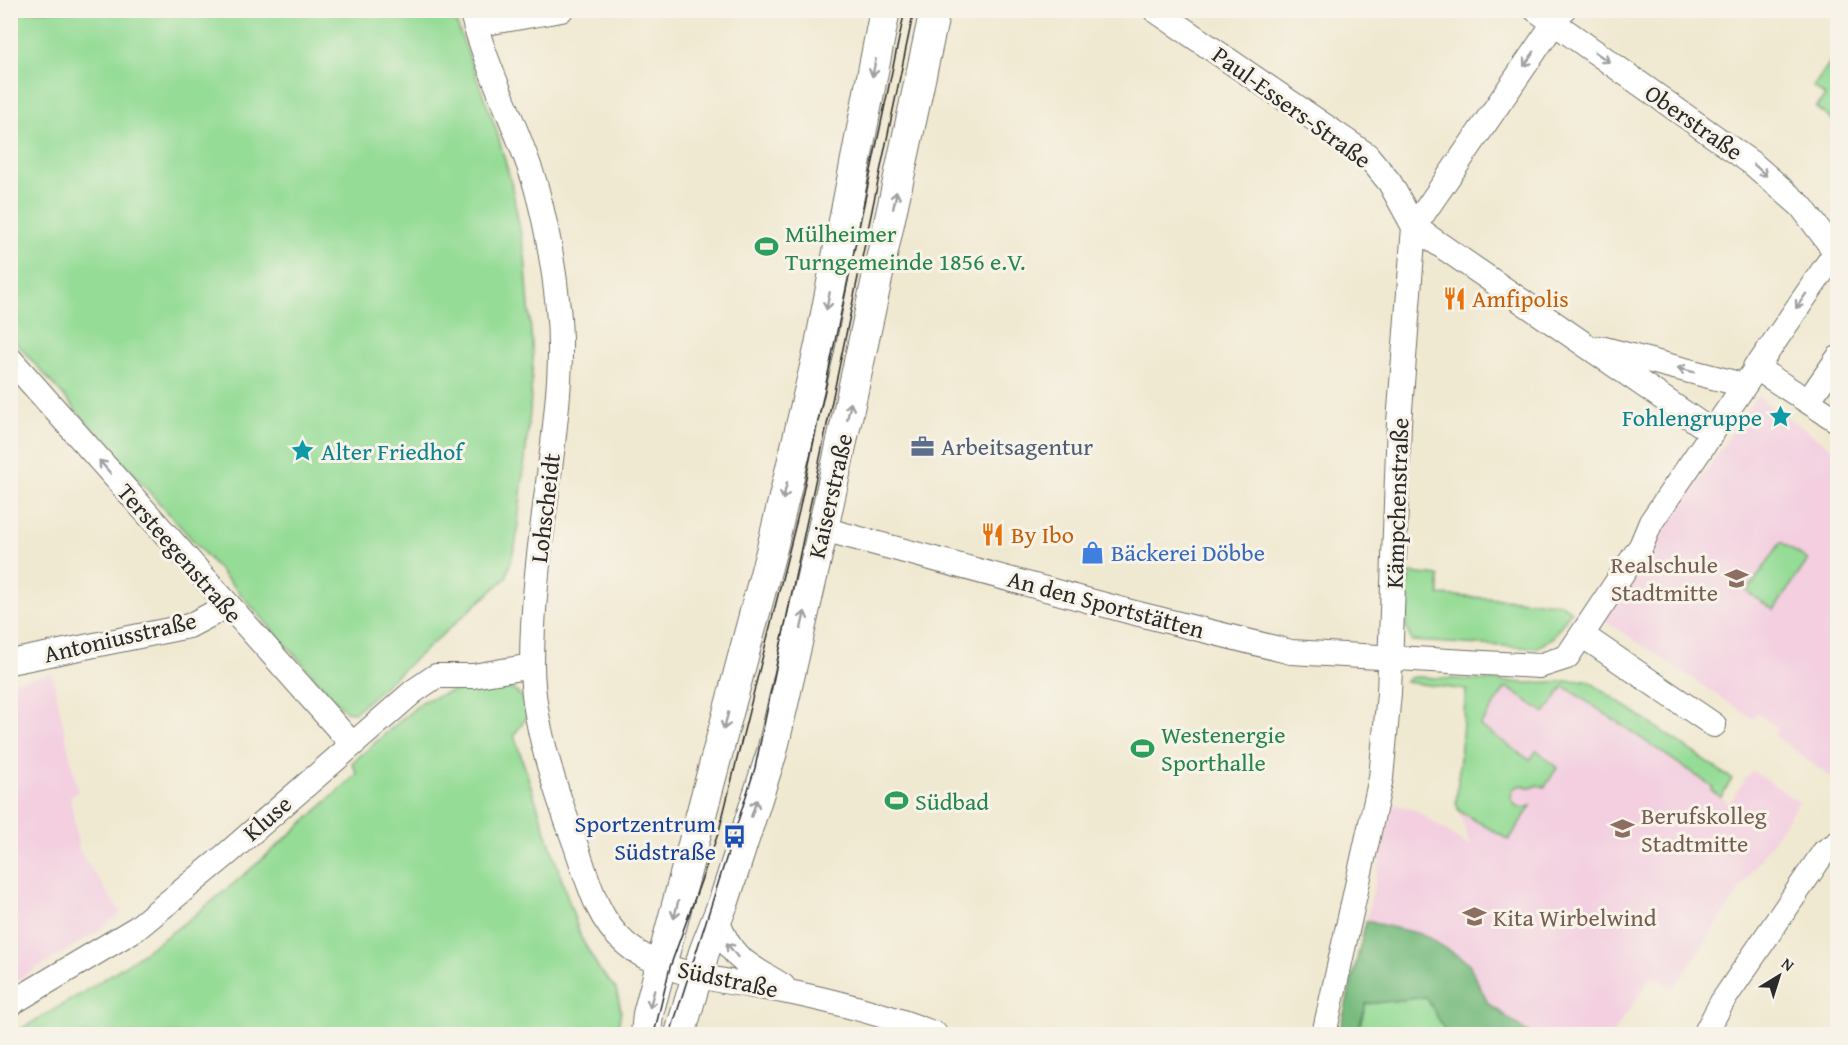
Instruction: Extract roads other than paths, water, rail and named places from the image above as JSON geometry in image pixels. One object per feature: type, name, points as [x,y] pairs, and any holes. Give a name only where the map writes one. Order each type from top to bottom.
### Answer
[{"type":"main road","name":"Kaiserstraße","points":[[646,1035],[648,1014],[772,548],[819,350],[885,10]]},
{"type":"main road","name":"Kaiserstraße","points":[[680,1035],[697,974],[772,752],[823,529],[935,10]]},
{"type":"street","points":[[473,18],[561,10]]},
{"type":"street","name":"Paul-Essers-Straße","points":[[1155,10],[1367,155],[1390,183],[1414,227],[1712,432]]},
{"type":"street","points":[[1414,227],[1551,15]]},
{"type":"street","name":"Oberstraße","points":[[1551,15],[1752,164],[1801,206],[1836,254],[1749,376],[1651,522],[1641,546],[1582,636]]},
{"type":"street","name":"Lohscheidt","points":[[473,18],[535,185],[550,247],[559,313],[560,383],[537,583],[532,666],[538,718],[572,837],[603,918],[624,942],[662,964]]},
{"type":"street","name":"Kämpchenstraße","points":[[1324,1035],[1379,796],[1392,656],[1399,423],[1414,227]]},
{"type":"street","name":"Paul-Essers-Straße","points":[[1587,344],[1749,376]]},
{"type":"street","points":[[1808,400],[1838,358]]},
{"type":"street","name":"Tersteegenstraße","points":[[10,359],[227,606],[352,744]]},
{"type":"street","points":[[1749,376],[1808,400],[1838,421]]},
{"type":"street","name":"An den Sportstätten","points":[[823,529],[1131,612],[1291,651],[1539,666],[1567,657],[1582,636]]},
{"type":"street","name":"Antoniusstraße","points":[[10,662],[189,626],[227,606]]},
{"type":"street","points":[[1582,636],[1714,726]]},
{"type":"street","name":"Kluse","points":[[10,1004],[137,928],[227,854],[414,691],[436,676],[472,676],[532,666]]},
{"type":"street","points":[[1705,1035],[1722,1002],[1824,852],[1838,843]]},
{"type":"street","name":"Südstraße","points":[[717,920],[728,948],[740,959],[795,993]]},
{"type":"street","name":"Südstraße","points":[[662,964],[697,974],[795,993],[883,1014],[935,1035]]},
{"type":"tram line","points":[[654,1034],[670,967],[719,831],[799,511],[905,10]]},
{"type":"tram line","points":[[670,1034],[755,768],[914,10]]},
{"type":"place","name":"Mülheimer Turngemeinde 1856 e.V.","points":[[767,247]]},
{"type":"place","name":"Amfipolis","points":[[1454,298]]},
{"type":"place","name":"Fohlengruppe","points":[[1780,417]]},
{"type":"place","name":"Arbeitsagentur","points":[[923,446]]},
{"type":"place","name":"Alter Friedhof","points":[[303,451]]},
{"type":"place","name":"By Ibo","points":[[993,534]]},
{"type":"place","name":"Bäckerei Döbbe","points":[[1093,552]]},
{"type":"place","name":"Realschule Stadtmitte","points":[[1736,578]]},
{"type":"place","name":"Westenergie Sporthalle","points":[[1143,748]]},
{"type":"place","name":"Südbad","points":[[897,801]]},
{"type":"place","name":"Berufskolleg Stadtmitte","points":[[1623,829]]},
{"type":"place","name":"Sportzentrum Südstraße","points":[[734,837]]},
{"type":"place","name":"Kita Wirbelwind","points":[[1475,917]]}]
